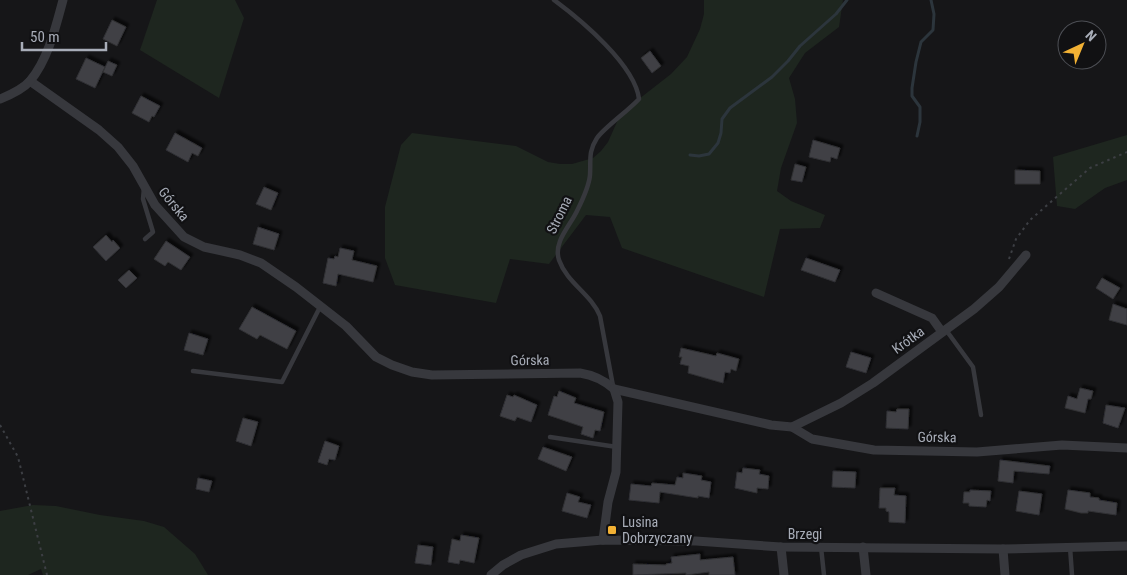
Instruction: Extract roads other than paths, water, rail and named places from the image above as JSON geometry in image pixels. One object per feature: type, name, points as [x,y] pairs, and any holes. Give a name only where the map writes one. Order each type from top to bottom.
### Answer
[{"type":"street","points":[[0,99],[10,96],[30,81],[44,58],[56,29],[63,0]]},
{"type":"street","name":"Górska","points":[[30,81],[92,125],[118,147],[133,166],[155,205],[184,237],[204,247],[240,255],[278,274],[346,326],[376,357],[412,372],[432,374],[580,373],[591,375],[614,389],[771,425],[792,427],[812,439],[874,450],[977,452],[1062,445],[1127,448]]},
{"type":"street","name":"Krótka","points":[[792,427],[823,412],[873,383],[974,309],[999,287],[1026,255]]},
{"type":"street","points":[[876,294],[932,318],[944,331]]},
{"type":"street","name":"Stroma","points":[[603,540],[607,509],[616,472],[618,402],[614,389]]},
{"type":"street","name":"Brzegi","points":[[491,575],[521,555],[556,544],[603,540],[696,540],[781,547],[1002,549],[1127,546]]},
{"type":"street","points":[[781,547],[784,575]]},
{"type":"street","points":[[863,547],[866,575]]},
{"type":"street","points":[[1002,549],[1005,575]]},
{"type":"lane","name":"Stroma","points":[[554,0],[569,11],[604,44],[618,59],[638,89],[639,99],[599,136],[592,147],[589,159],[590,176],[577,212],[560,241],[558,259],[564,269],[590,298],[600,316],[614,389]]},
{"type":"lane","points":[[144,187],[143,199],[153,232],[145,239]]},
{"type":"lane","points":[[193,371],[282,382],[320,307]]},
{"type":"lane","points":[[944,331],[973,367],[981,415]]},
{"type":"lane","points":[[550,438],[617,447]]},
{"type":"lane","points":[[821,547],[824,575]]},
{"type":"lane","points":[[1070,547],[1072,575]]},
{"type":"waterway","points":[[690,155],[709,154],[718,143],[722,119],[730,108],[772,77],[800,46],[836,14],[847,0]]},
{"type":"waterway","points":[[917,136],[920,122],[920,107],[912,96],[912,88],[921,42],[933,30],[934,14],[931,0]]},
{"type":"place","name":"Lusina Dobrzyczany","points":[[612,530]]}]
